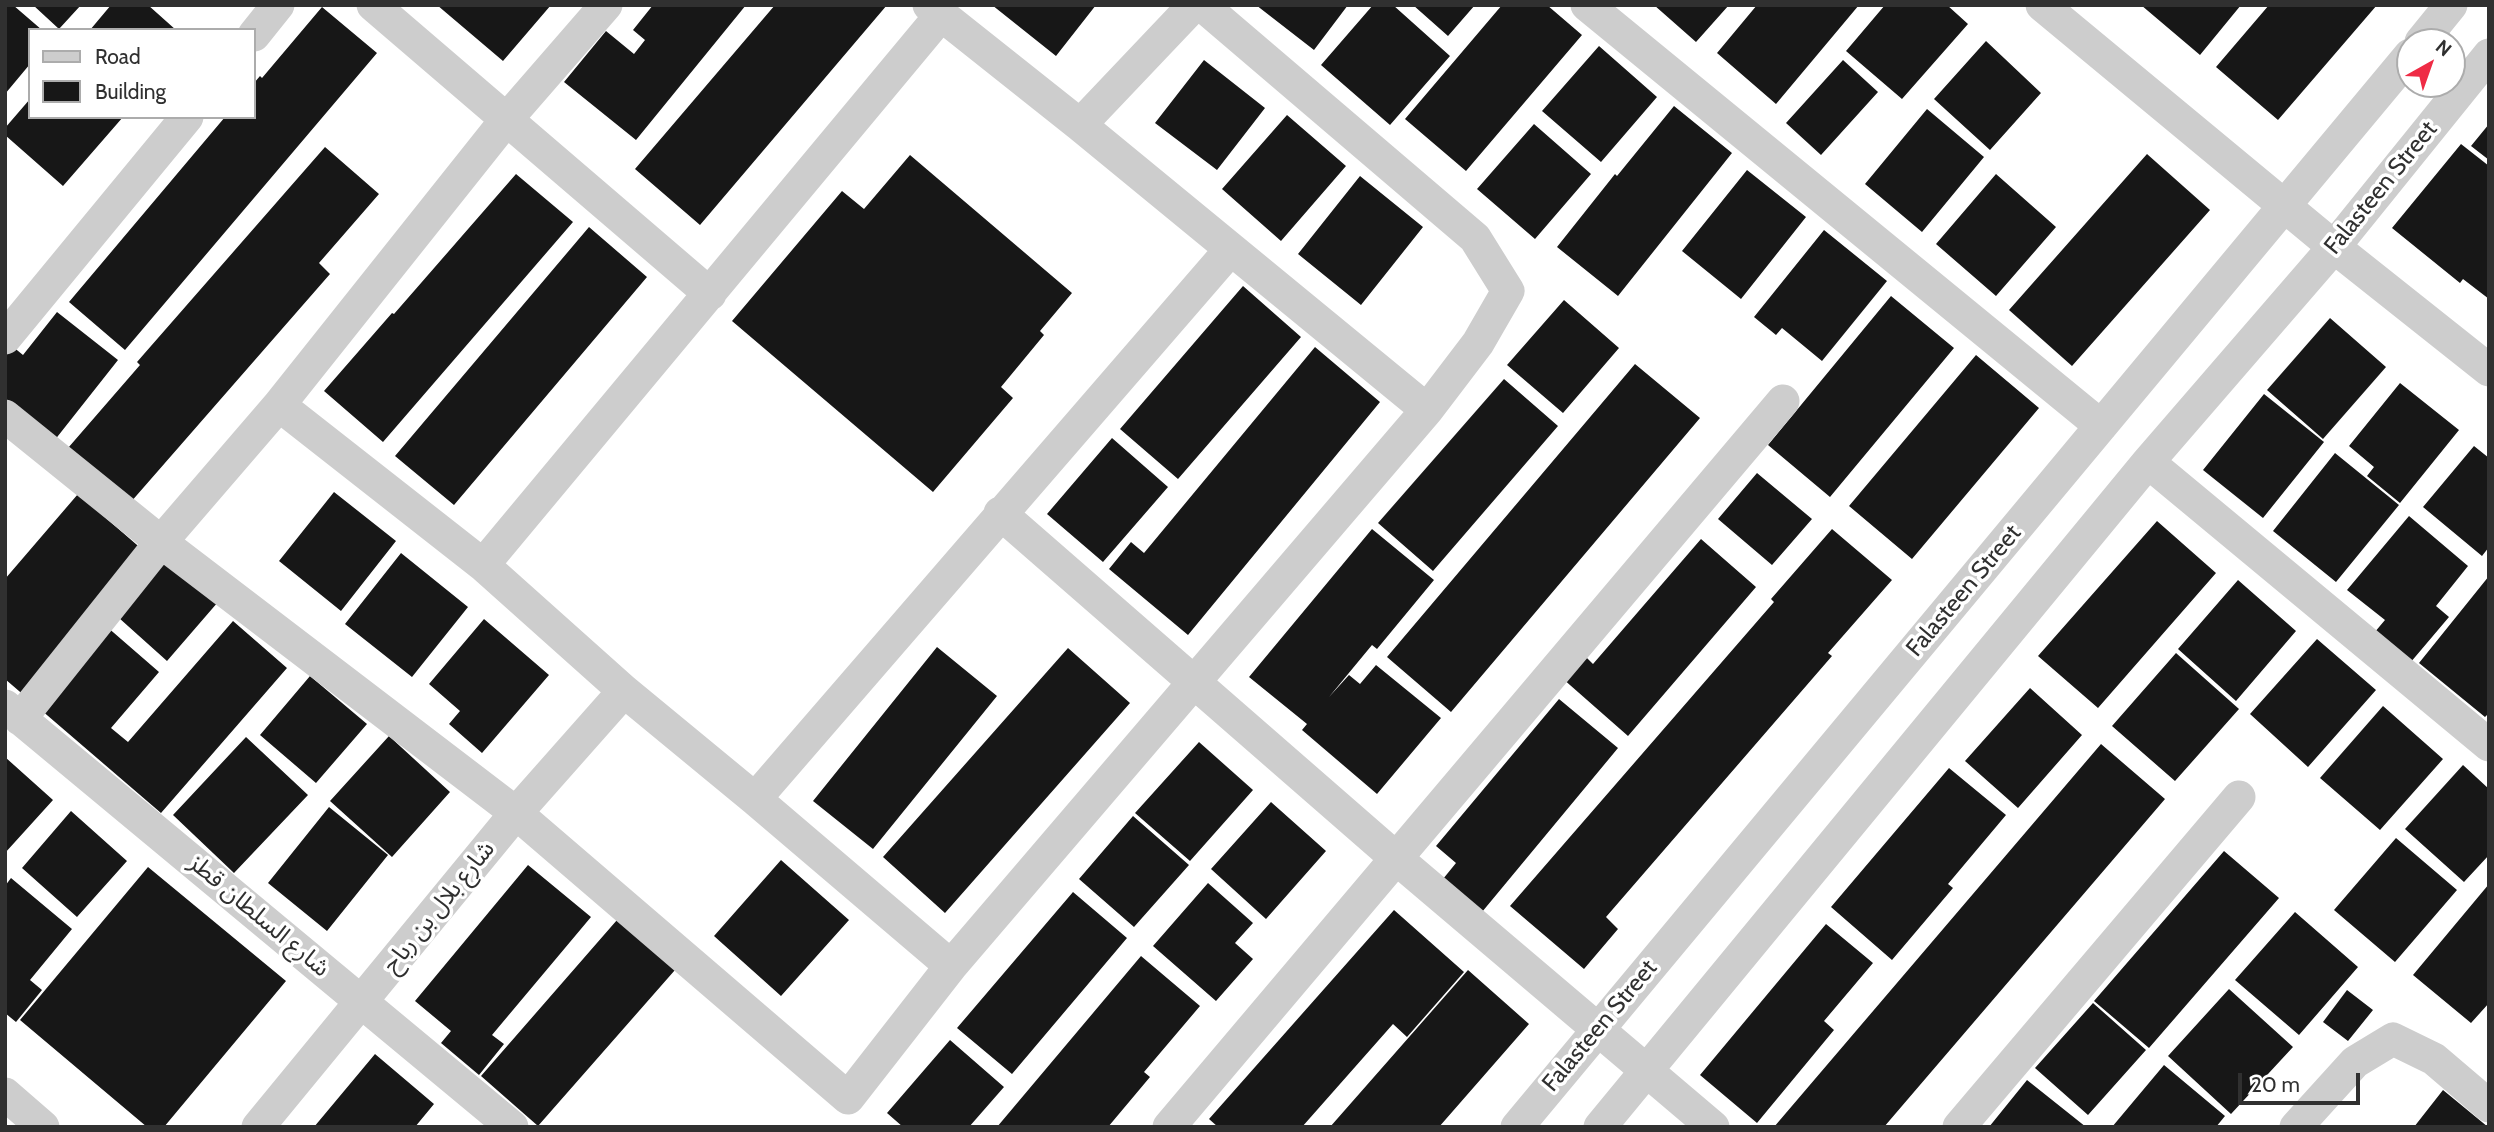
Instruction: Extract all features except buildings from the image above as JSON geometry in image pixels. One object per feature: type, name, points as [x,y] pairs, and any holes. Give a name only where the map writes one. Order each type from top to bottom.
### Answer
[{"type":"street","points":[[256,32],[278,5]]},
{"type":"street","points":[[373,5],[710,294]]},
{"type":"street","points":[[13,712],[279,405],[506,120],[606,5]]},
{"type":"street","points":[[1080,125],[1194,5]]},
{"type":"street","points":[[5,416],[161,542],[516,813],[848,1098],[951,966],[1427,410],[1478,343],[1508,291],[1475,238],[1202,5]]},
{"type":"street","points":[[1587,5],[2101,426]]},
{"type":"street","points":[[2042,5],[2334,247],[2489,370]]},
{"type":"street","points":[[2432,28],[2451,5]]},
{"type":"street","points":[[483,565],[710,294],[935,10],[1080,125],[1427,410]]},
{"type":"street","name":"Falasteen Street","points":[[1600,1127],[2148,462],[2334,247],[2489,55]]},
{"type":"street","name":"Falasteen Street","points":[[1517,1127],[2396,72]]},
{"type":"street","points":[[5,338],[185,119]]},
{"type":"street","points":[[755,799],[1231,249]]},
{"type":"street","points":[[1169,1127],[1783,401]]},
{"type":"street","points":[[279,405],[483,565],[624,691],[951,966]]},
{"type":"street","points":[[2148,462],[2489,745]]},
{"type":"street","points":[[1000,513],[1397,859],[1713,1127]]},
{"type":"street","name":"شارع بلال بن رباح","points":[[258,1127],[516,813],[624,691]]},
{"type":"street","name":"شارع السلطان قطز","points":[[13,712],[512,1127]]},
{"type":"street","points":[[1959,1127],[2239,797]]},
{"type":"street","points":[[2301,1125],[2355,1062],[2393,1039],[2434,1059],[2489,1106]]},
{"type":"street","points":[[5,1094],[43,1127]]}]
